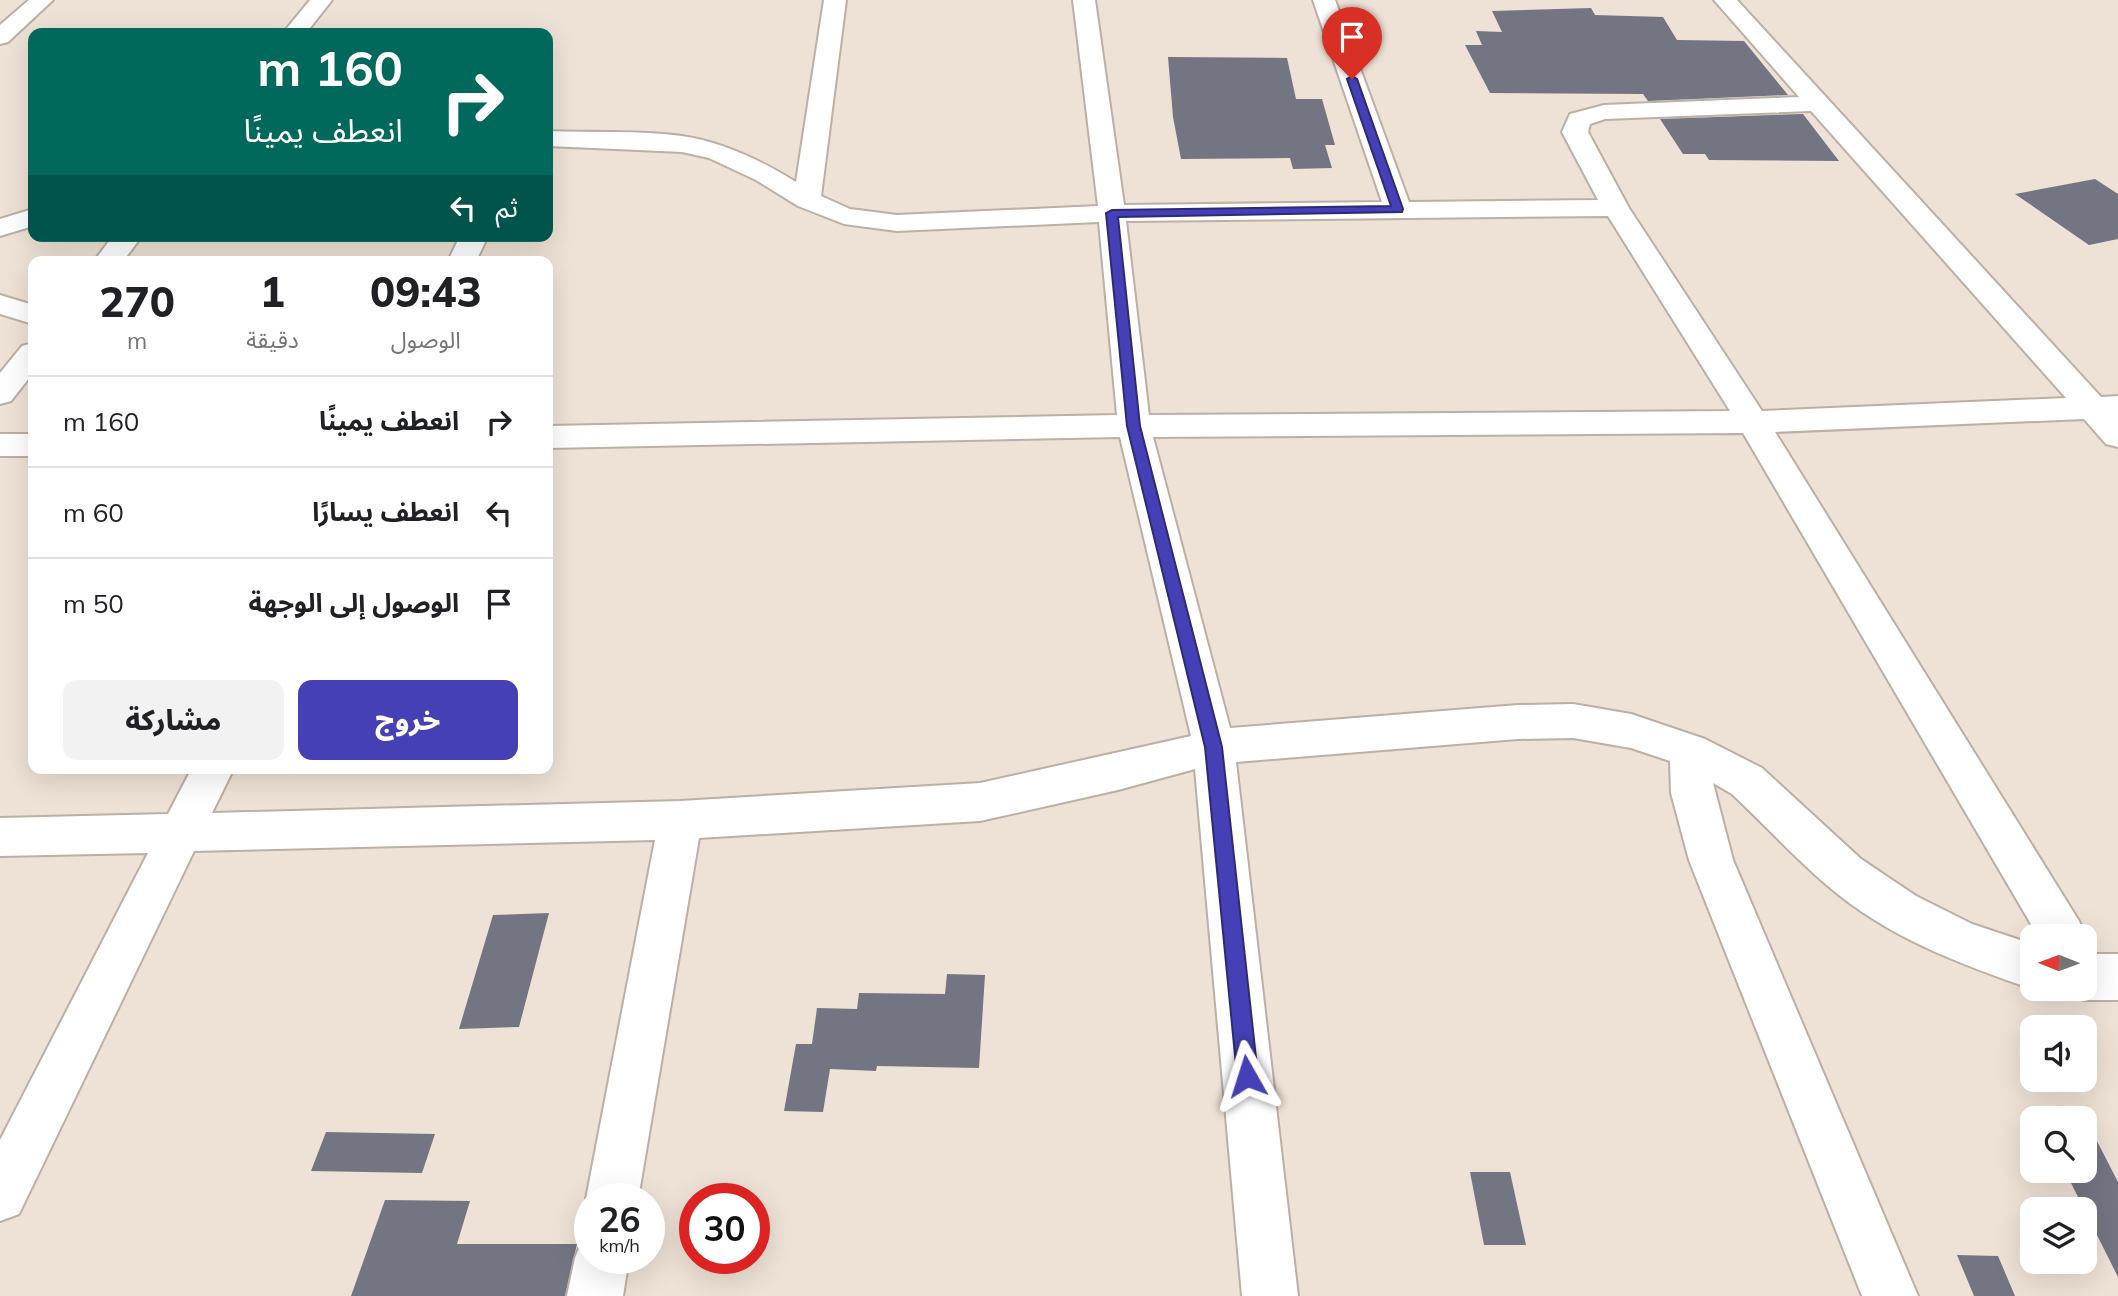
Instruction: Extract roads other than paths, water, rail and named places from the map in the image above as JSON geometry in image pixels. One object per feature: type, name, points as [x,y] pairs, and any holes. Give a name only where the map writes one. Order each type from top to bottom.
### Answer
[{"type":"street","points":[[0,37],[42,0]]},
{"type":"street","points":[[297,28],[321,0],[333,0]]},
{"type":"street","points":[[807,200],[835,0]]},
{"type":"street","points":[[1084,0],[1112,213],[1134,426],[1214,747],[1270,1296]]},
{"type":"street","points":[[1324,0],[1398,209]]},
{"type":"street","points":[[1725,0],[1818,103],[2106,408],[2118,436]]},
{"type":"street","points":[[1818,103],[1604,112],[1579,118],[1575,132],[1616,208],[1753,422],[2056,924]]},
{"type":"street","points":[[553,139],[682,144],[706,150],[765,174],[807,200],[844,216],[897,223],[1112,213],[1616,208]]},
{"type":"street","points":[[0,228],[28,219]]},
{"type":"street","points":[[112,256],[123,242]]},
{"type":"street","points":[[0,304],[28,313]]},
{"type":"street","points":[[0,394],[28,359]]},
{"type":"street","points":[[553,437],[1134,426],[1753,422],[2106,408]]},
{"type":"street","points":[[0,445],[28,445]]},
{"type":"street","points":[[0,837],[680,820],[980,802],[1118,772],[1214,747],[1518,722],[1573,721],[1631,731],[1690,751],[1747,781],[1845,873],[1900,911],[1961,942],[2020,963]]},
{"type":"street","points":[[1690,751],[1692,793],[1711,860],[1890,1296]]},
{"type":"street","points":[[0,1195],[210,774]]},
{"type":"street","points":[[615,1183],[680,820]]},
{"type":"street","points":[[595,1296],[599,1274]]}]
